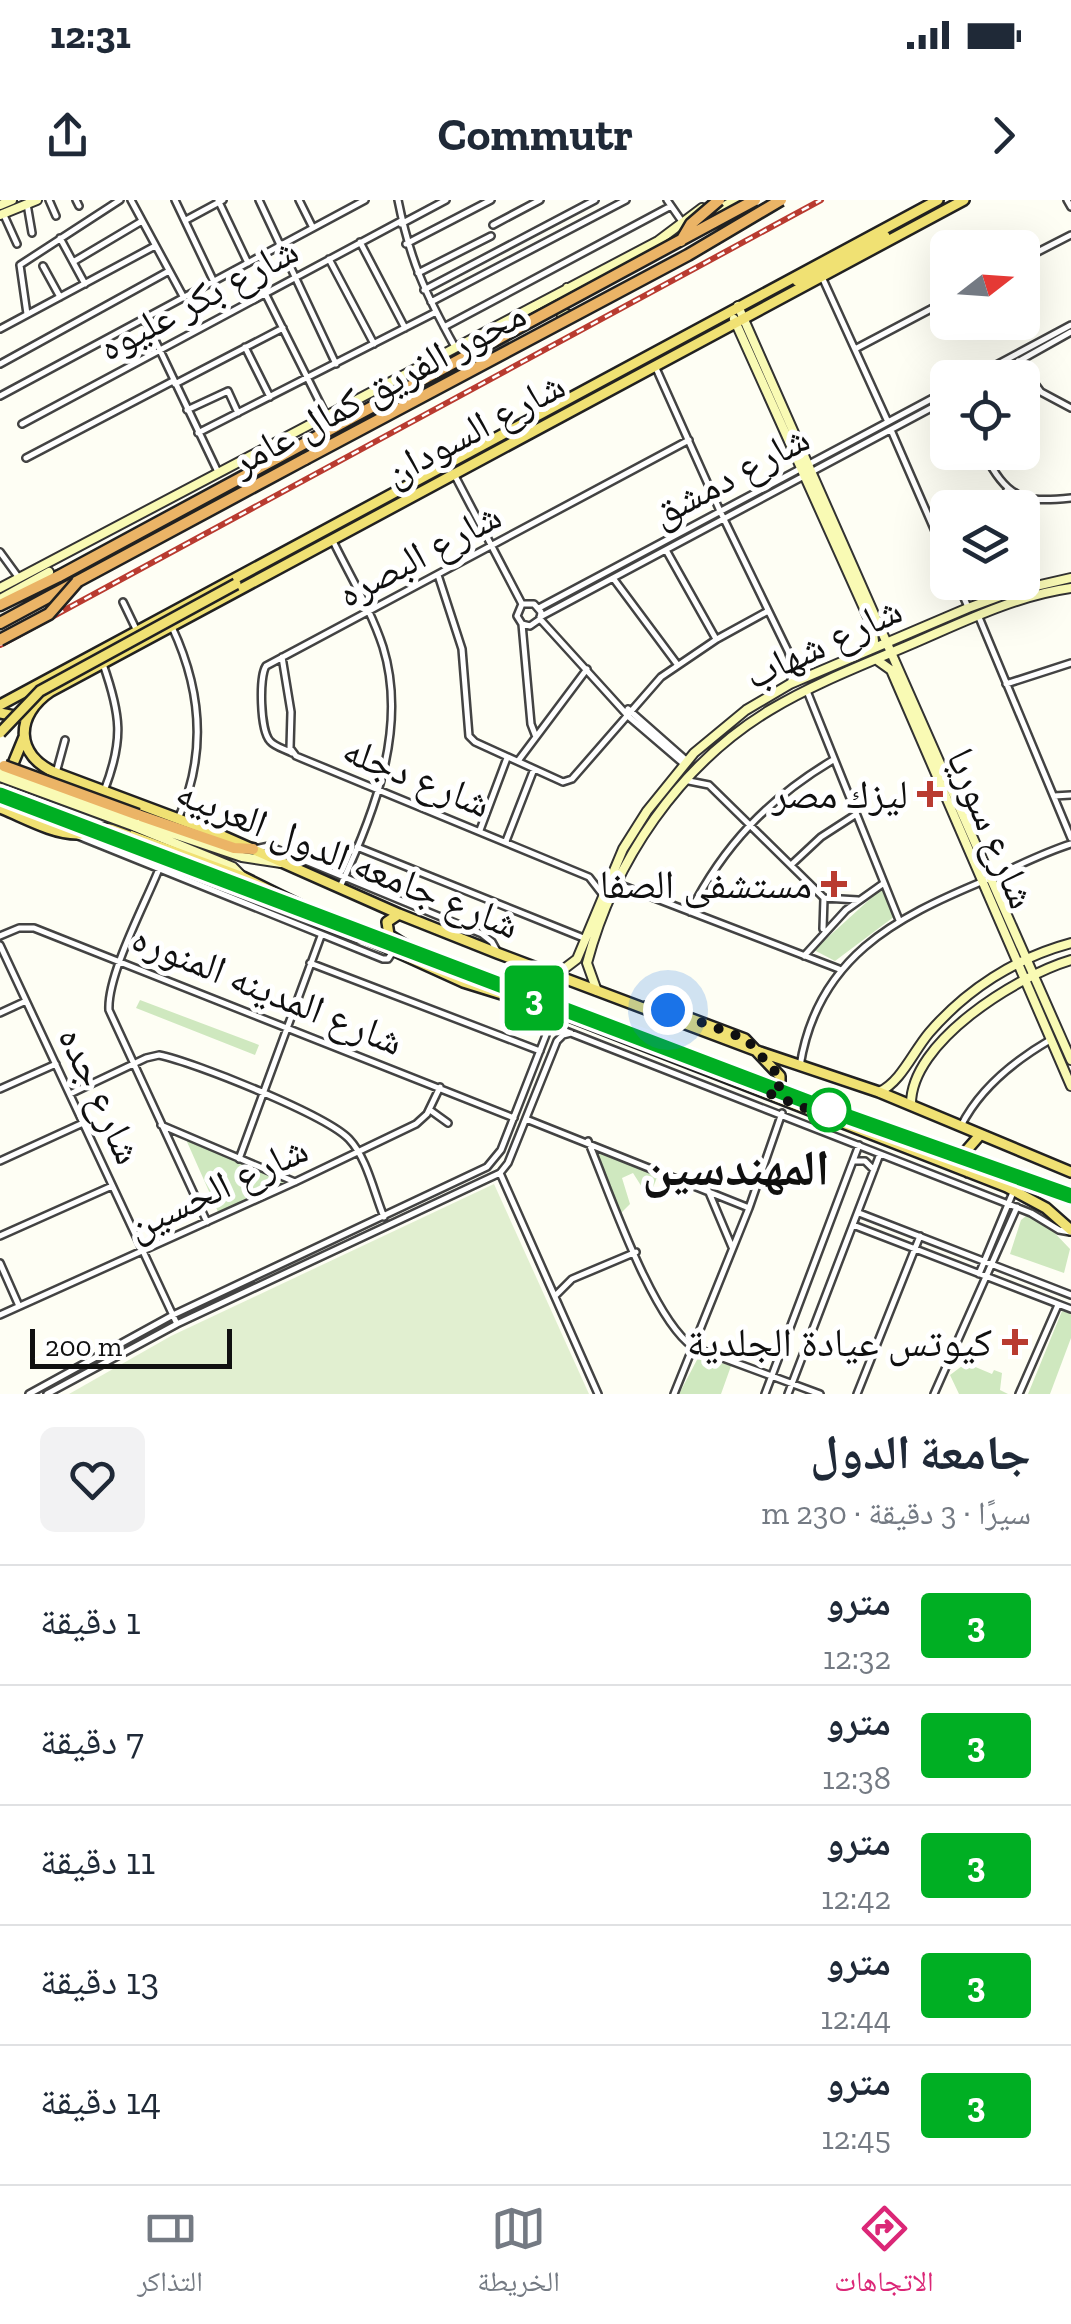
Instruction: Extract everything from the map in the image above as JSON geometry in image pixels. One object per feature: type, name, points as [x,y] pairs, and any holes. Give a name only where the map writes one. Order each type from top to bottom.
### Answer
[{"type":"highway","points":[[681,242],[697,217],[716,200]]},
{"type":"highway","name":"محور الفريق كمال عامر","points":[[0,602],[755,200]]},
{"type":"highway","name":"محور الفريق كمال عامر","points":[[0,623],[688,255],[782,200]]},
{"type":"highway","points":[[0,640],[49,614],[78,582]]},
{"type":"highway","points":[[0,774],[136,820],[234,848],[253,849]]},
{"type":"highway","points":[[0,797],[243,886],[359,936]]},
{"type":"main road","name":"شارع السودان","points":[[27,718],[52,691],[172,628],[734,308],[938,200]]},
{"type":"main road","points":[[769,289],[796,282],[954,200]]},
{"type":"main road","name":"شارع السودان","points":[[0,705],[258,564],[655,366],[964,200]]},
{"type":"main road","points":[[0,734],[40,691],[236,584],[258,564]]},
{"type":"main road","points":[[13,698],[17,709],[27,718]]},
{"type":"main road","points":[[0,713],[27,718]]},
{"type":"main road","points":[[0,774],[10,772],[27,718]]},
{"type":"main road","name":"شارع جامعه الدول العربيه","points":[[24,735],[33,759],[56,773],[281,863],[342,883],[399,914],[497,954],[879,1092],[1071,1172]]},
{"type":"main road","name":"شارع جامعه الدول العربيه","points":[[0,808],[75,834],[107,827],[243,877],[392,952],[463,982],[534,1004],[1014,1190],[1046,1208],[1071,1231]]},
{"type":"main road","points":[[399,914],[387,922],[388,935],[463,982]]},
{"type":"main road","points":[[760,1052],[781,1078],[778,1090],[768,1093]]},
{"type":"main road","points":[[825,1132],[829,1118]]},
{"type":"main road","points":[[968,1172],[966,1151],[980,1135]]},
{"type":"street","points":[[17,244],[3,206],[37,200]]},
{"type":"street","points":[[49,200],[56,216]]},
{"type":"street","points":[[27,314],[20,265],[120,200]]},
{"type":"street","points":[[131,200],[184,298]]},
{"type":"street","points":[[175,200],[214,282]]},
{"type":"street","points":[[260,200],[336,364]]},
{"type":"street","points":[[298,200],[313,228]]},
{"type":"street","points":[[338,200],[344,211]]},
{"type":"street","points":[[0,396],[365,200]]},
{"type":"street","points":[[398,200],[406,244],[424,290],[455,347]]},
{"type":"street","name":"شارع بكر عليوه","points":[[22,424],[360,242],[446,200]]},
{"type":"street","points":[[406,244],[491,200]]},
{"type":"street","points":[[494,225],[540,200]]},
{"type":"street","points":[[424,290],[594,200]]},
{"type":"street","points":[[431,302],[626,200]]},
{"type":"street","points":[[0,602],[24,581],[218,472],[658,241],[716,200]]},
{"type":"street","points":[[658,241],[674,236],[734,200]]},
{"type":"street","points":[[1067,200],[1071,207]]},
{"type":"street","points":[[185,220],[220,201],[248,263]]},
{"type":"street","points":[[444,327],[669,203],[682,223]]},
{"type":"street","points":[[27,204],[32,233]]},
{"type":"street","points":[[73,262],[142,221]]},
{"type":"street","points":[[1040,250],[1071,234]]},
{"type":"street","points":[[418,274],[491,236]]},
{"type":"street","points":[[60,238],[84,284]]},
{"type":"street","points":[[360,242],[405,328]]},
{"type":"street","points":[[0,329],[156,246]]},
{"type":"street","points":[[329,259],[374,344]]},
{"type":"street","points":[[43,266],[60,297]]},
{"type":"street","points":[[0,364],[169,271]]},
{"type":"street","points":[[822,276],[930,518]]},
{"type":"street","points":[[567,288],[562,312],[581,316]]},
{"type":"street","points":[[266,293],[308,378],[322,417],[318,437],[333,447]]},
{"type":"street","name":"شارع سوريا","points":[[734,308],[889,648],[1028,977],[1071,1060]]},
{"type":"street","points":[[855,349],[930,309]]},
{"type":"street","points":[[198,433],[436,312]]},
{"type":"street","points":[[9,313],[11,323]]},
{"type":"street","points":[[512,317],[528,318],[538,324],[540,332],[530,344]]},
{"type":"street","points":[[145,320],[218,472]]},
{"type":"street","points":[[26,458],[283,328]]},
{"type":"street","points":[[1012,360],[1071,328]]},
{"type":"street","points":[[245,348],[270,397]]},
{"type":"street","points":[[1016,358],[1042,392],[1071,408]]},
{"type":"street","points":[[655,366],[792,662],[790,684]]},
{"type":"street","points":[[187,410],[228,392],[238,413]]},
{"type":"street","name":"شارع دمشق","points":[[890,426],[930,401]]},
{"type":"street","name":"شارع دمشق","points":[[539,608],[720,511],[930,408]]},
{"type":"street","points":[[300,428],[312,443],[308,461]]},
{"type":"street","name":"شارع البصره","points":[[282,657],[688,440]]},
{"type":"street","points":[[451,468],[522,604],[517,616],[522,624],[531,724],[536,737]]},
{"type":"street","name":"شارع سوريا","points":[[808,469],[872,626],[874,642],[870,656],[888,665],[917,720]]},
{"type":"street","name":"شارع دمشق","points":[[540,618],[808,469]]},
{"type":"street","points":[[994,470],[1007,490]]},
{"type":"street","points":[[1040,499],[1071,498]]},
{"type":"street","points":[[331,538],[384,650],[391,690],[392,731],[377,790],[342,883]]},
{"type":"street","points":[[666,550],[716,639]]},
{"type":"street","points":[[0,552],[24,581]]},
{"type":"street","points":[[0,588],[49,572]]},
{"type":"street","points":[[438,574],[462,649],[469,736],[568,782],[628,712],[677,664],[768,612]]},
{"type":"street","points":[[614,578],[677,664]]},
{"type":"street","name":"شارع شهاب","points":[[908,640],[968,608],[1014,591],[1071,578]]},
{"type":"street","name":"شارع شهاب","points":[[582,961],[586,938],[634,830],[686,763],[746,710],[790,684],[1018,600],[1071,588]]},
{"type":"street","points":[[965,600],[968,608]]},
{"type":"street","points":[[123,602],[136,630]]},
{"type":"street","points":[[522,604],[539,608],[540,618],[587,669],[686,763]]},
{"type":"street","points":[[800,1066],[807,1036],[840,970],[874,938],[899,920],[1071,841],[978,615]]},
{"type":"street","points":[[522,624],[530,626],[540,618]]},
{"type":"street","points":[[172,628],[190,673],[199,732],[195,772],[178,819]]},
{"type":"street","name":"شارع شهاب","points":[[556,976],[582,961],[644,832],[703,760],[748,724],[870,656]]},
{"type":"street","points":[[282,657],[266,666],[261,676],[264,731],[272,742],[292,753]]},
{"type":"street","name":"شارع دجله","points":[[282,657],[291,712],[292,753],[589,876],[603,896]]},
{"type":"street","points":[[1006,684],[1071,662]]},
{"type":"street","points":[[103,664],[119,723],[117,753],[104,792]]},
{"type":"street","points":[[518,762],[587,669]]},
{"type":"street","points":[[806,690],[899,920]]},
{"type":"street","points":[[56,773],[65,740]]},
{"type":"street","points":[[480,830],[508,757]]},
{"type":"street","points":[[703,760],[709,785],[824,898],[858,900]]},
{"type":"street","points":[[690,912],[716,866],[749,824],[780,795],[834,760]]},
{"type":"street","points":[[506,842],[534,768]]},
{"type":"street","points":[[685,781],[709,785]]},
{"type":"street","points":[[1053,796],[1071,795]]},
{"type":"street","points":[[791,865],[856,814]]},
{"type":"street","points":[[136,820],[242,857],[281,863]]},
{"type":"street","points":[[136,820],[233,867],[243,877]]},
{"type":"street","points":[[75,834],[383,960],[392,952]]},
{"type":"street","points":[[253,849],[269,846],[342,883],[482,934],[492,942],[497,954]]},
{"type":"street","points":[[356,847],[586,938]]},
{"type":"street","points":[[160,869],[121,960],[108,1003],[207,1222]]},
{"type":"street","points":[[804,956],[858,900],[884,883]]},
{"type":"street","points":[[618,884],[840,970]]},
{"type":"street","points":[[823,932],[824,898]]},
{"type":"street","name":"شارع المدينه المنوره","points":[[0,936],[19,928],[34,928],[514,1118]]},
{"type":"street","points":[[239,1159],[321,936]]},
{"type":"street","points":[[879,1092],[891,1085],[954,1006],[1021,961],[1071,943]]},
{"type":"street","name":"شارع جده","points":[[0,945],[177,1324]]},
{"type":"street","points":[[911,1105],[916,1074],[958,1026],[1028,977],[1071,960]]},
{"type":"street","points":[[582,961],[597,991]]},
{"type":"street","points":[[310,963],[540,1051]]},
{"type":"street","name":"شارع سوريا","points":[[1028,977],[1071,1086]]},
{"type":"street","points":[[0,1013],[26,1001]]},
{"type":"street","points":[[534,1004],[551,1024],[571,1033],[1008,1204],[1059,1230],[1071,1231]]},
{"type":"street","points":[[29,1394],[172,1315],[487,1168],[500,1150],[546,1035],[534,1004]]},
{"type":"street","points":[[47,1394],[177,1324],[500,1173],[557,1042],[571,1033]]},
{"type":"street","points":[[546,1035],[554,1036],[557,1042]]},
{"type":"street","points":[[961,1126],[992,1083],[1050,1040]]},
{"type":"street","points":[[70,1094],[151,1056],[164,1056],[262,1094],[332,1126],[351,1141],[384,1217]]},
{"type":"street","points":[[0,1090],[56,1064]]},
{"type":"street","points":[[902,1068],[908,1076],[916,1074]]},
{"type":"street","name":"شارع الحسين","points":[[0,1315],[419,1122],[440,1088]]},
{"type":"street","points":[[429,1110],[448,1123]]},
{"type":"street","points":[[674,1394],[749,1208],[782,1114]]},
{"type":"street","points":[[526,1119],[749,1208]]},
{"type":"street","points":[[0,1161],[83,1123]]},
{"type":"street","points":[[161,1125],[295,1182]]},
{"type":"street","points":[[588,1141],[636,1252],[682,1340],[820,1394]]},
{"type":"street","points":[[765,1394],[859,1145]]},
{"type":"street","points":[[788,1394],[880,1154]]},
{"type":"street","points":[[853,1161],[866,1161],[874,1170]]},
{"type":"street","points":[[500,1173],[598,1394]]},
{"type":"street","points":[[0,1236],[112,1186]]},
{"type":"street","points":[[708,1190],[732,1247]]},
{"type":"street","points":[[934,1394],[986,1276],[1014,1190]]},
{"type":"street","points":[[978,1274],[988,1263],[1016,1208]]},
{"type":"street","points":[[858,1212],[1071,1295]]},
{"type":"street","points":[[853,1226],[1071,1309]]},
{"type":"street","points":[[858,1394],[920,1236]]},
{"type":"street","points":[[555,1297],[572,1280],[636,1252]]},
{"type":"street","points":[[0,1264],[20,1306]]},
{"type":"street","points":[[1020,1394],[1058,1304]]},
{"type":"green space","points":[[881,889],[895,916],[835,961],[814,950]]},
{"type":"green space","points":[[140,1000],[259,1045],[255,1055],[136,1008]]},
{"type":"green space","points":[[184,1135],[296,1178],[219,1214]]},
{"type":"green space","points":[[592,1144],[659,1172],[651,1193],[645,1192],[633,1173],[622,1178],[630,1204],[621,1213]]},
{"type":"green space","points":[[494,1184],[589,1394],[69,1394],[171,1336]]},
{"type":"green space","points":[[1026,1216],[1049,1227],[1070,1249],[1064,1273],[1010,1254],[1021,1220]]},
{"type":"green space","points":[[1062,1311],[1071,1314],[1071,1338],[1050,1394],[1028,1394]]},
{"type":"green space","points":[[699,1356],[731,1366],[721,1394],[679,1394]]},
{"type":"green space","points":[[966,1363],[992,1374],[994,1370],[1002,1373],[1000,1390],[1008,1394],[959,1394],[950,1375]]},
{"type":"railway","points":[[0,645],[821,200]]},
{"type":"metro line","name":"3","points":[[0,795],[829,1110],[1071,1196]]},
{"type":"place","name":"ليزك مصر","points":[[930,794]]},
{"type":"place","name":"مستشفى الصفا","points":[[834,884]]},
{"type":"place","name":"كيوتس عيادة الجلدية","points":[[1015,1342]]},
{"type":"district","name":"المهندسين","points":[[736,1168]]},
{"type":"route","points":[[668,1010],[750,1042],[781,1078],[778,1090],[768,1093],[829,1118],[829,1110]]}]
